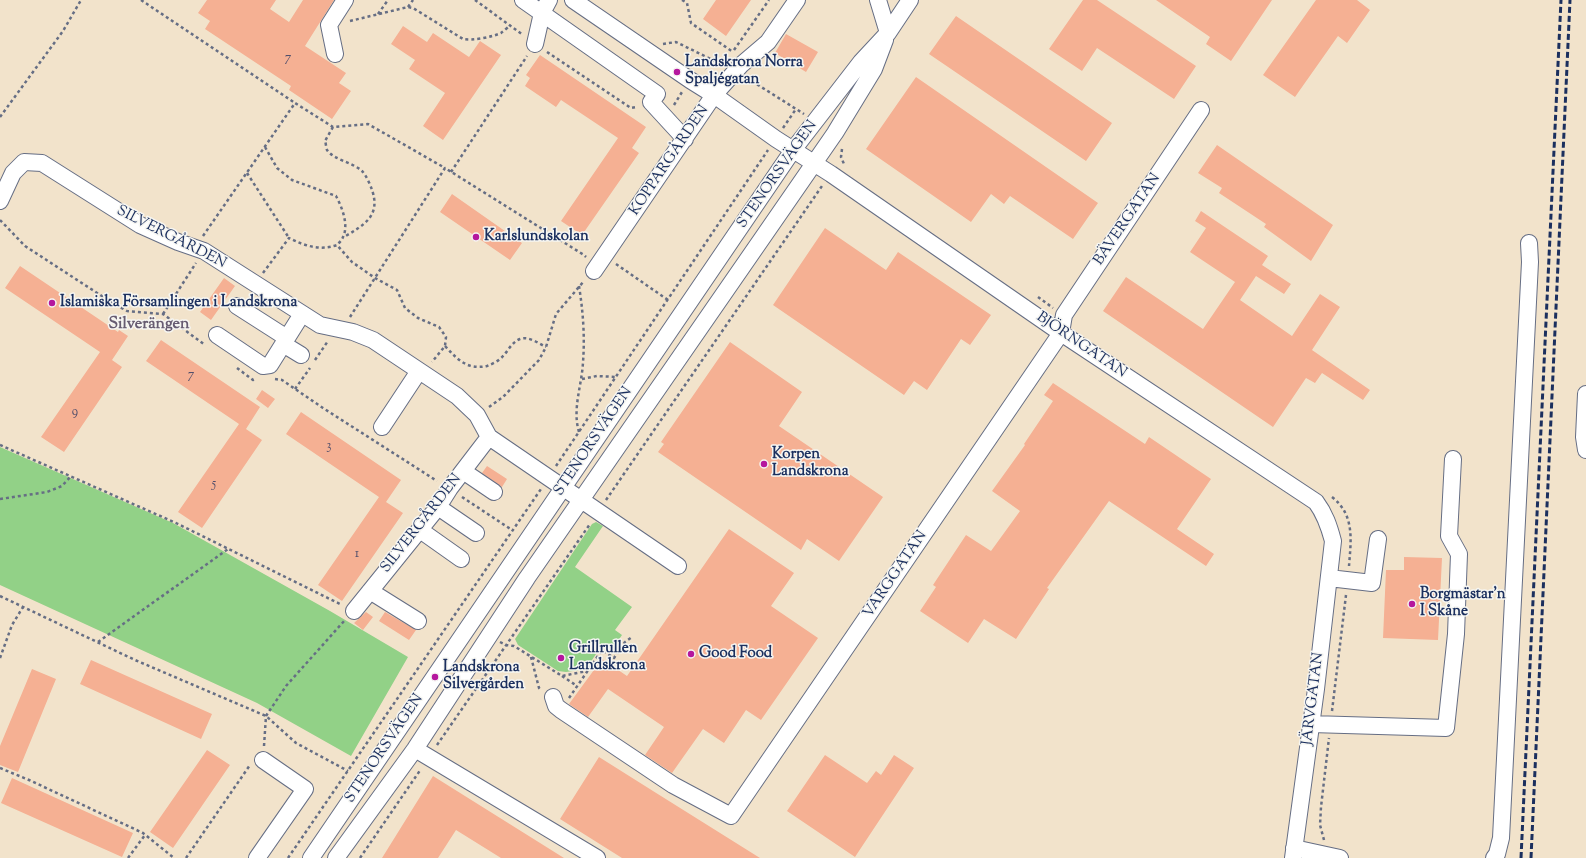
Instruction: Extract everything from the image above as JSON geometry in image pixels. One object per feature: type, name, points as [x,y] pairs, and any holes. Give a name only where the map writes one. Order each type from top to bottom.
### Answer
[{"type":"street","points":[[335,54],[329,25],[345,0]]},
{"type":"street","points":[[523,0],[545,7],[657,94],[651,102],[685,139]]},
{"type":"street","name":"BJÖRNGATAN","points":[[573,0],[793,150],[831,174],[1061,333],[1316,502],[1324,513],[1333,541]]},
{"type":"street","name":"KOPPARGÅRDEN","points":[[594,272],[714,95],[728,66],[768,42],[798,0]]},
{"type":"street","points":[[878,0],[888,33]]},
{"type":"street","name":"STENORSVÄGEN","points":[[311,858],[793,150],[861,62],[888,33],[910,0]]},
{"type":"street","points":[[535,44],[545,7]]},
{"type":"street","name":"STENORSVÄGEN","points":[[336,858],[414,749],[493,629],[581,500],[836,133],[874,69],[888,33]]},
{"type":"street","name":"BÄVERGATAN","points":[[1061,333],[1064,315],[1201,110]]},
{"type":"street","name":"SILVERGÅRDEN","points":[[0,201],[13,173],[24,162],[42,163],[140,225],[199,250],[320,325],[353,332],[373,340],[457,396],[477,415],[489,437],[678,566]]},
{"type":"street","points":[[1494,858],[1497,854],[1502,838],[1529,270],[1528,243]]},
{"type":"street","points":[[237,306],[285,341],[301,355]]},
{"type":"street","points":[[217,335],[263,366],[270,365],[302,314]]},
{"type":"street","name":"VARGGATAN","points":[[557,703],[673,785],[730,816],[1061,333]]},
{"type":"street","points":[[382,427],[421,372]]},
{"type":"street","points":[[1586,394],[1584,438],[1586,450]]},
{"type":"street","name":"SILVERGÅRDEN","points":[[354,611],[438,507],[450,488],[489,437]]},
{"type":"street","points":[[1311,724],[1446,728],[1456,634],[1459,554],[1448,536],[1453,459]]},
{"type":"street","points":[[463,471],[494,492]]},
{"type":"street","points":[[438,507],[476,533]]},
{"type":"street","points":[[420,530],[461,558]]},
{"type":"street","points":[[1329,578],[1372,583],[1378,539]]},
{"type":"street","name":"JÄRVGATAN","points":[[1294,853],[1333,541]]},
{"type":"street","points":[[370,591],[418,621]]},
{"type":"street","points":[[414,749],[597,858]]},
{"type":"street","points":[[257,858],[305,789],[263,760]]},
{"type":"street","points":[[1294,853],[1340,858]]},
{"type":"path","points":[[0,117],[63,31],[81,0]]},
{"type":"path","points":[[141,0],[333,127],[368,124],[445,168],[584,255],[594,272],[579,285],[570,299],[556,314],[546,347],[539,360],[503,397],[477,415]]},
{"type":"path","points":[[378,15],[388,0]]},
{"type":"path","points":[[408,7],[412,0]]},
{"type":"path","points":[[475,0],[535,44],[631,108],[643,106]]},
{"type":"path","points":[[682,0],[687,3],[691,23],[733,52]]},
{"type":"path","points":[[730,56],[769,0]]},
{"type":"path","points":[[329,25],[408,7],[413,8],[467,40],[474,40],[501,33],[511,25]]},
{"type":"path","points":[[661,44],[676,42],[728,66],[816,121]]},
{"type":"path","points":[[451,172],[535,44]]},
{"type":"path","points":[[720,69],[728,66]]},
{"type":"path","points":[[673,107],[690,80]]},
{"type":"path","points":[[162,314],[199,250],[247,173],[295,103]]},
{"type":"path","points":[[247,173],[289,238],[303,245],[315,248],[330,248],[338,245],[344,237],[364,224],[372,216],[376,202],[372,188],[364,172],[354,164],[336,157],[327,150],[325,141],[333,127]]},
{"type":"path","points":[[836,133],[842,137],[841,157],[843,163],[850,168]]},
{"type":"path","points":[[265,147],[277,168],[292,180],[336,196],[342,208],[345,227],[344,237]]},
{"type":"path","points":[[337,329],[350,316],[445,168]]},
{"type":"path","points":[[255,284],[289,238]]},
{"type":"path","points":[[338,245],[352,262],[375,278],[397,290],[405,308],[418,318],[438,327],[446,337],[445,346],[421,372]]},
{"type":"path","points":[[605,256],[668,300]]},
{"type":"path","points":[[579,285],[584,319],[582,379],[576,421],[579,432]]},
{"type":"path","points":[[1032,293],[1064,315]]},
{"type":"path","points":[[445,346],[456,358],[466,365],[477,368],[491,364],[502,357],[510,346],[520,339],[531,339],[546,347]]},
{"type":"path","points":[[582,379],[597,376],[616,377]]},
{"type":"path","points":[[0,445],[176,523],[354,611],[324,642],[286,686],[266,716],[263,760],[253,762],[186,858]]},
{"type":"path","points":[[0,499],[47,492],[62,486],[71,476]]},
{"type":"path","points":[[1323,855],[1324,838],[1320,825],[1321,807],[1348,580],[1351,539],[1350,524],[1345,511],[1331,496]]},
{"type":"path","points":[[98,642],[228,549]]},
{"type":"path","points":[[0,596],[98,642],[266,716],[296,743],[348,771]]},
{"type":"path","points":[[0,658],[12,624],[23,606]]},
{"type":"path","points":[[531,657],[539,688],[557,703],[577,686],[602,650],[614,658],[625,642],[632,636]]},
{"type":"path","points":[[506,645],[514,646],[577,686]]},
{"type":"path","points":[[562,676],[587,671]]},
{"type":"path","points":[[0,768],[29,780],[145,835],[174,858]]},
{"type":"path","points":[[128,858],[145,835]]},
{"type":"green space","points":[[0,447],[173,523],[330,611],[408,657],[351,756],[257,703],[0,585]]},
{"type":"green space","points":[[596,522],[603,526],[575,567],[632,607],[615,630],[622,635],[611,651],[602,645],[586,669],[566,672],[558,671],[518,645],[515,639],[592,524]]},
{"type":"building","points":[[207,0],[276,0],[270,9],[289,22],[303,0],[334,0],[305,46],[346,73],[339,83],[351,91],[332,119],[289,90],[291,86],[205,29],[210,21],[198,13]]},
{"type":"building","points":[[716,0],[751,0],[726,36],[703,19]]},
{"type":"building","points":[[1083,0],[1097,0],[1196,66],[1174,99],[1097,48],[1082,71],[1049,49]]},
{"type":"building","points":[[1156,0],[1272,0],[1231,61],[1206,44],[1210,37]]},
{"type":"building","points":[[1316,0],[1357,0],[1370,10],[1347,43],[1338,36],[1295,97],[1263,75]]},
{"type":"building","points":[[956,16],[1112,123],[1086,161],[929,54]]},
{"type":"building","points":[[403,26],[427,42],[433,33],[469,57],[480,41],[501,55],[443,140],[423,126],[445,93],[409,69],[415,60],[391,44]]},
{"type":"building","points":[[786,34],[818,52],[806,72],[775,53]]},
{"type":"building","points":[[540,55],[646,127],[632,148],[639,153],[582,235],[561,221],[618,138],[561,100],[556,107],[525,86],[530,78],[526,75]]},
{"type":"building","points":[[916,77],[1098,203],[1073,239],[1010,196],[1004,204],[991,194],[971,222],[866,149]]},
{"type":"building","points":[[1217,145],[1333,225],[1311,261],[1264,227],[1266,224],[1219,193],[1222,188],[1198,173]]},
{"type":"building","points":[[452,194],[522,243],[510,260],[440,212]]},
{"type":"building","points":[[1201,211],[1268,256],[1262,265],[1291,284],[1284,294],[1256,276],[1240,300],[1292,336],[1320,294],[1340,307],[1312,350],[1370,390],[1363,400],[1322,373],[1315,383],[1306,378],[1273,427],[1103,311],[1126,277],[1203,329],[1235,282],[1190,252],[1206,228],[1195,221]]},
{"type":"building","points":[[825,228],[886,270],[898,252],[991,315],[970,345],[961,339],[927,390],[914,381],[904,395],[773,305]]},
{"type":"building","points":[[20,266],[118,332],[119,330],[128,336],[112,360],[122,367],[64,452],[41,437],[100,352],[5,288]]},
{"type":"building","points":[[224,278],[235,286],[211,320],[200,312]]},
{"type":"building","points":[[161,340],[260,407],[246,429],[262,440],[202,528],[178,512],[239,424],[146,361]]},
{"type":"building","points":[[730,342],[802,392],[779,426],[883,497],[839,561],[807,539],[801,550],[658,452],[664,444],[661,442]]},
{"type":"building","points":[[1053,383],[1145,444],[1149,437],[1211,479],[1177,529],[1214,554],[1206,566],[1109,501],[1047,588],[1049,589],[1016,639],[984,619],[968,643],[920,611],[936,587],[933,585],[966,535],[991,551],[1020,511],[992,491],[1025,445],[1024,444],[1053,401],[1044,395]]},
{"type":"building","points":[[262,390],[275,399],[268,408],[256,399]]},
{"type":"building","points":[[301,412],[401,480],[386,502],[403,513],[342,601],[318,585],[379,497],[286,434]]},
{"type":"building","points":[[487,466],[507,479],[502,487],[482,473]]},
{"type":"building","name":"Good Food","points":[[729,529],[794,573],[771,606],[818,638],[761,720],[746,710],[724,743],[703,729],[672,773],[645,755],[664,727],[608,689],[588,717],[569,704],[602,659],[627,676]]},
{"type":"building","name":"Borgmästar'n I Skåne","points":[[1404,557],[1442,558],[1438,640],[1383,638],[1386,570],[1404,570]]},
{"type":"building","points":[[366,612],[373,617],[363,630],[354,623]]},
{"type":"building","points":[[385,612],[416,630],[409,640],[379,621]]},
{"type":"building","points":[[91,660],[212,714],[201,739],[80,684]]},
{"type":"building","points":[[32,669],[56,679],[18,772],[0,765],[0,746]]},
{"type":"building","points":[[207,750],[230,765],[173,848],[150,832]]},
{"type":"building","points":[[825,755],[867,783],[876,771],[881,775],[894,755],[914,768],[855,857],[787,811]]},
{"type":"building","points":[[599,757],[760,858],[622,858],[560,819]]},
{"type":"building","points":[[433,776],[564,858],[501,858],[456,830],[438,858],[382,858]]},
{"type":"building","points":[[12,778],[133,833],[122,857],[1,803]]},
{"type":"railway","points":[[1521,858],[1561,0]]},
{"type":"railway","points":[[1531,858],[1570,0]]},
{"type":"place","name":"Landskrona Norra Spaljégatan","points":[[677,72]]},
{"type":"place","name":"Karlslundskolan","points":[[476,237]]},
{"type":"place","name":"Islamiska Församlingen i Landskrona","points":[[52,303]]},
{"type":"place","name":"Korpen Landskrona","points":[[764,464]]},
{"type":"place","name":"Borgmästar'n I Skåne","points":[[1412,604]]},
{"type":"place","name":"Good Food","points":[[691,654]]},
{"type":"place","name":"Grillrullen Landskrona","points":[[561,658]]},
{"type":"place","name":"Landskrona Silvergården","points":[[435,677]]},
{"type":"district","name":"Silverängen","points":[[149,325]]}]
